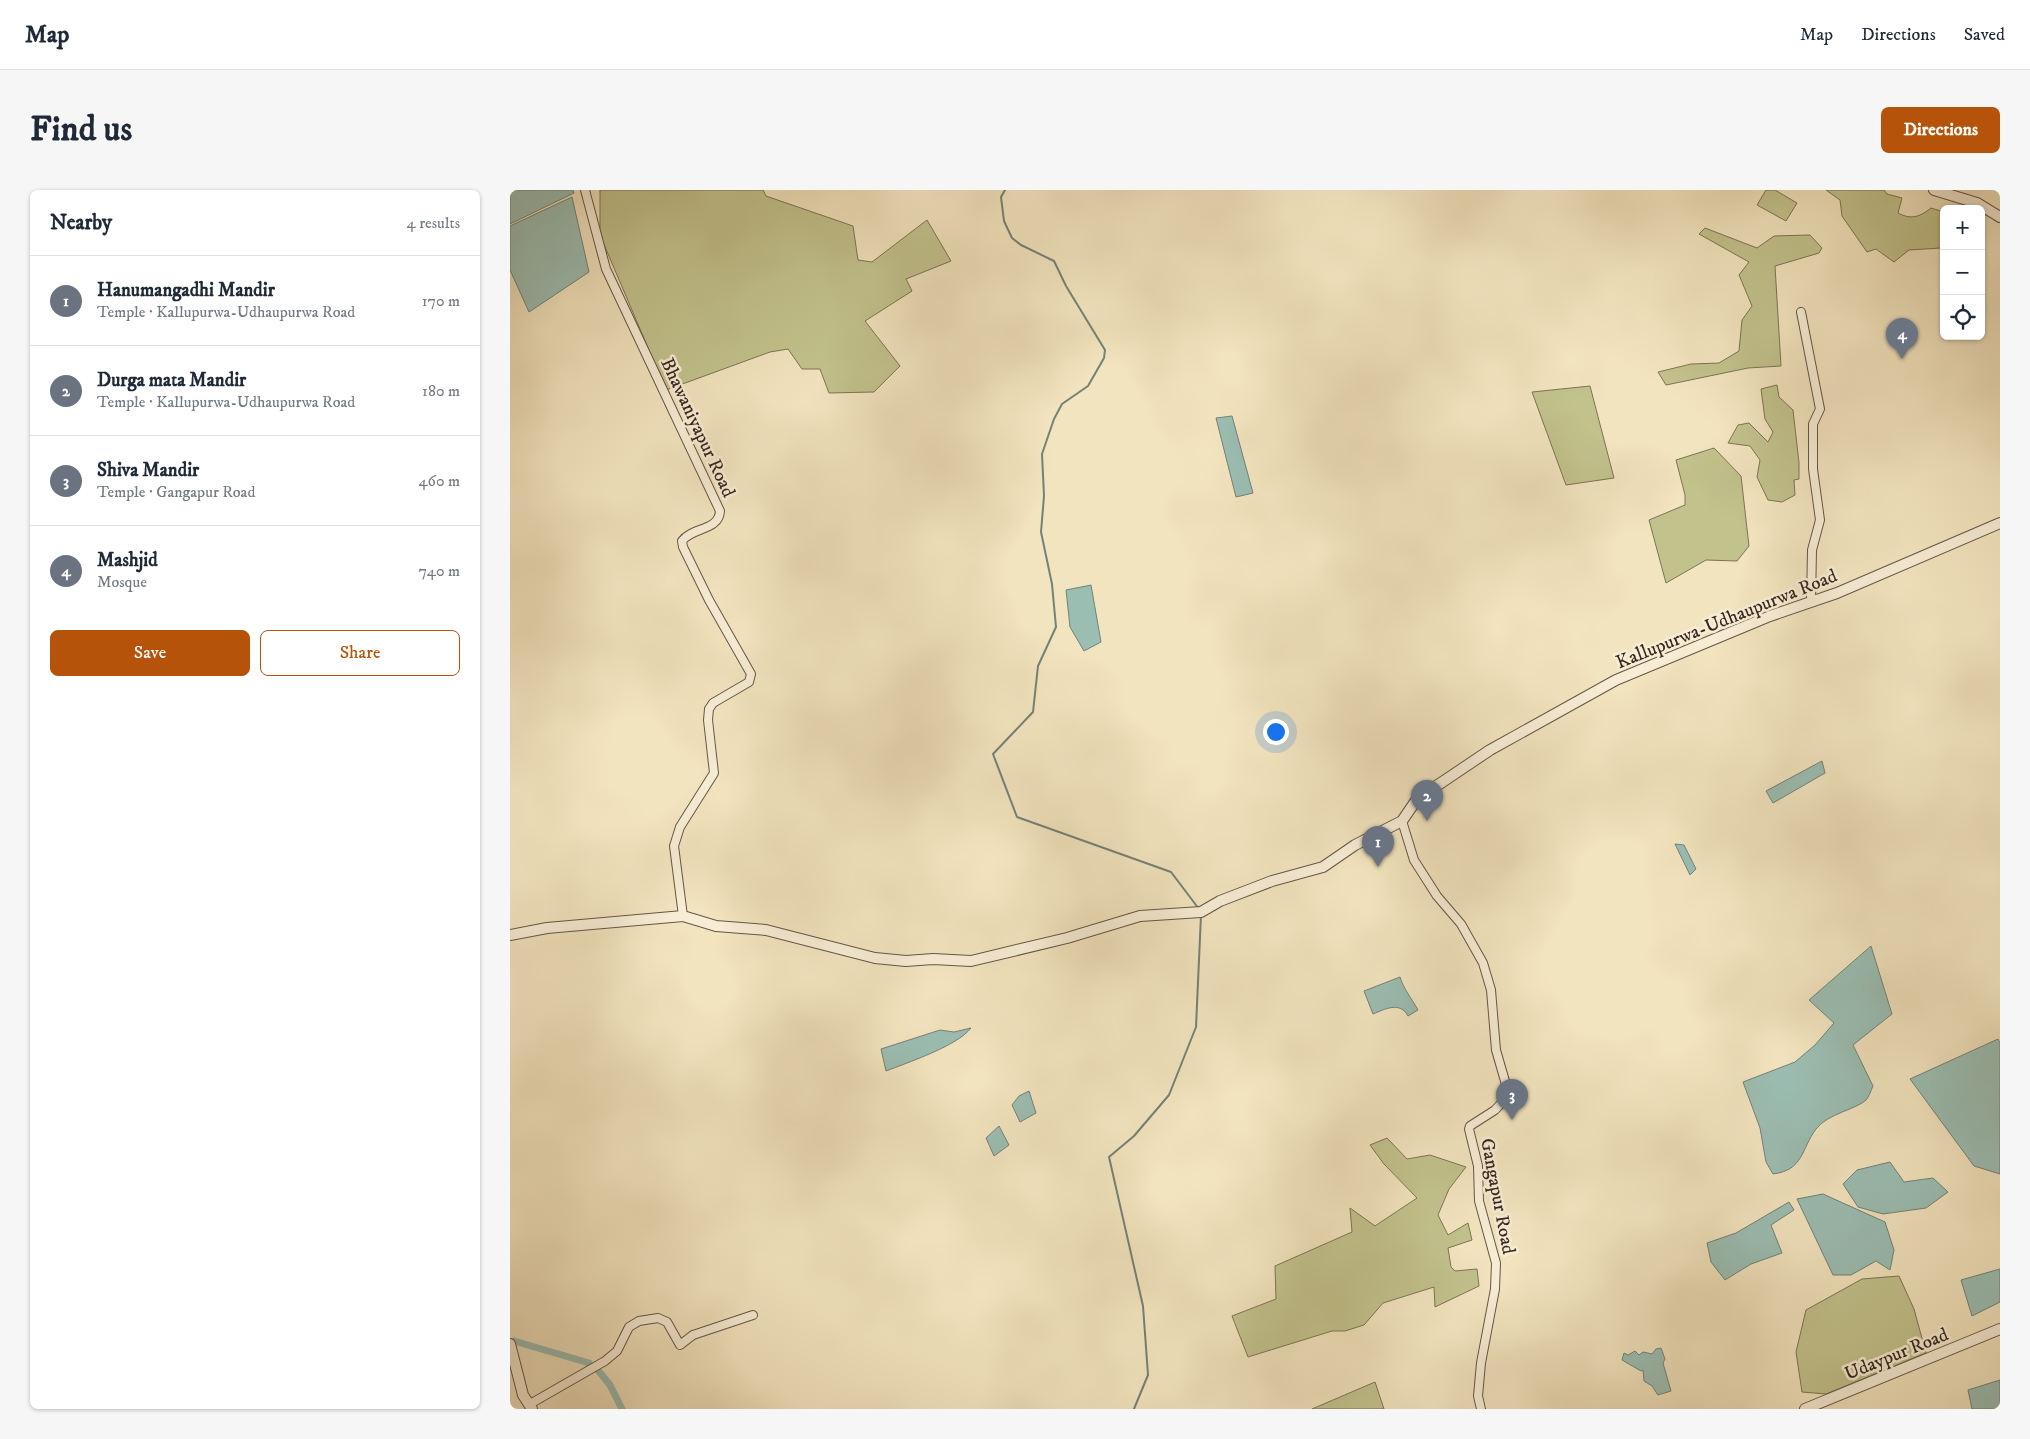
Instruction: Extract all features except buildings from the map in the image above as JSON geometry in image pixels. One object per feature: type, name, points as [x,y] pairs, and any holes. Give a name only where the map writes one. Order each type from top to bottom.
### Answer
[{"type":"street","name":"Bhawaniyapur Road","points":[[585,190],[606,269],[720,511],[720,517],[716,522],[686,535],[682,541],[683,547],[709,600],[751,674],[749,682],[714,703],[709,709],[708,720],[714,773],[680,827],[674,846],[684,916]]},
{"type":"street","points":[[1934,190],[1978,203],[2000,217]]},
{"type":"street","points":[[1801,312],[1820,410],[1813,424],[1813,469],[1820,520],[1812,550],[1811,602]]},
{"type":"street","name":"Kallupurwa-Udhaupurwa Road","points":[[510,935],[547,928],[684,916],[716,926],[766,930],[875,958],[906,962],[933,959],[971,961],[1067,938],[1140,916],[1201,912],[1220,901],[1272,881],[1324,867],[1354,845],[1402,821],[1417,799],[1490,750],[1616,680],[1770,616],[1837,594],[2000,523]]},
{"type":"street","name":"Gangapur Road","points":[[1402,821],[1414,860],[1437,896],[1461,924],[1483,963],[1490,990],[1496,1050],[1507,1088],[1505,1099],[1495,1110],[1470,1126],[1469,1129],[1478,1166],[1479,1201],[1482,1217],[1496,1263],[1495,1288],[1481,1363],[1478,1396],[1480,1409]]},
{"type":"street","points":[[510,1344],[523,1395],[531,1407],[604,1362],[617,1350],[629,1326],[639,1321],[658,1318],[667,1322],[680,1345],[693,1335],[753,1315]]},
{"type":"street","name":"Udaypur Road","points":[[1805,1409],[2000,1329]]},
{"type":"green space","points":[[600,190],[763,190],[766,196],[853,226],[858,260],[872,262],[927,220],[951,261],[906,279],[912,291],[865,321],[900,366],[874,392],[829,393],[820,369],[802,369],[788,349],[770,352],[666,390],[600,235]]},
{"type":"green space","points":[[1766,190],[1775,190],[1797,203],[1786,221],[1757,205]]},
{"type":"green space","points":[[1826,190],[1884,190],[1887,194],[1902,198],[1898,213],[1911,217],[1923,214],[1931,208],[1940,211],[1940,248],[1909,250],[1894,262],[1876,249],[1867,252],[1842,216],[1840,200]]},
{"type":"green space","points":[[1705,228],[1757,248],[1774,236],[1810,235],[1822,248],[1819,253],[1775,266],[1781,366],[1748,368],[1666,385],[1658,372],[1691,364],[1719,363],[1739,351],[1742,320],[1752,306],[1739,275],[1749,262],[1699,234]]},
{"type":"green space","points":[[1777,385],[1779,397],[1793,410],[1799,463],[1799,479],[1794,480],[1795,495],[1782,502],[1768,500],[1757,477],[1760,460],[1750,446],[1728,443],[1738,425],[1749,423],[1768,442],[1773,432],[1765,419],[1761,389]]},
{"type":"green space","points":[[1590,386],[1614,478],[1566,485],[1532,392]]},
{"type":"green space","points":[[1714,448],[1741,476],[1749,546],[1737,561],[1706,560],[1666,583],[1649,520],[1685,505],[1685,495],[1676,460]]},
{"type":"green space","points":[[1387,1138],[1407,1159],[1430,1155],[1466,1167],[1449,1189],[1438,1215],[1448,1235],[1468,1223],[1472,1240],[1448,1248],[1451,1267],[1455,1271],[1477,1269],[1479,1286],[1435,1307],[1434,1287],[1383,1303],[1364,1325],[1345,1331],[1332,1331],[1248,1357],[1232,1316],[1276,1299],[1275,1266],[1352,1232],[1350,1208],[1375,1226],[1417,1198],[1384,1164],[1370,1145]]},
{"type":"green space","points":[[1899,1276],[1914,1309],[1926,1353],[1826,1394],[1802,1392],[1796,1352],[1806,1310],[1862,1279]]},
{"type":"green space","points":[[1375,1382],[1384,1409],[1312,1409]]},
{"type":"water","points":[[510,190],[573,190],[574,193],[510,224]]},
{"type":"water","points":[[572,197],[589,272],[529,312],[510,270],[510,226]]},
{"type":"water","points":[[1232,416],[1253,493],[1236,497],[1216,418]]},
{"type":"water","points":[[1091,585],[1101,642],[1084,651],[1070,627],[1066,590]]},
{"type":"water","points":[[1822,761],[1825,773],[1773,803],[1766,791]]},
{"type":"water","points":[[1675,844],[1684,845],[1696,869],[1690,875]]},
{"type":"water","points":[[1871,946],[1892,1014],[1853,1045],[1873,1086],[1870,1093],[1862,1103],[1827,1119],[1821,1124],[1816,1129],[1796,1163],[1783,1172],[1773,1174],[1766,1162],[1760,1128],[1743,1082],[1795,1062],[1815,1045],[1834,1023],[1809,1000]]},
{"type":"water","points":[[1400,977],[1418,1010],[1408,1016],[1405,1011],[1397,1007],[1387,1008],[1373,1014],[1364,991]]},
{"type":"water","points":[[971,1028],[964,1035],[944,1047],[886,1071],[881,1049],[940,1030],[954,1032]]},
{"type":"water","points":[[1998,1039],[2000,1043],[2000,1174],[1974,1166],[1910,1079]]},
{"type":"water","points":[[1029,1091],[1036,1113],[1020,1122],[1012,1105],[1019,1096]]},
{"type":"water","points":[[999,1126],[1009,1145],[994,1156],[986,1138]]},
{"type":"water","points":[[1890,1162],[1904,1182],[1933,1178],[1948,1192],[1926,1208],[1883,1214],[1858,1207],[1843,1184],[1857,1170]]},
{"type":"water","points":[[1823,1194],[1885,1222],[1894,1250],[1890,1270],[1876,1261],[1851,1275],[1833,1275],[1797,1199]]},
{"type":"water","points":[[1789,1202],[1794,1210],[1771,1225],[1782,1253],[1751,1264],[1725,1280],[1711,1262],[1707,1243],[1736,1233]]},
{"type":"water","points":[[2000,1269],[2000,1302],[1972,1316],[1961,1280]]},
{"type":"water","points":[[1661,1348],[1671,1391],[1658,1395],[1652,1386],[1644,1381],[1643,1370],[1641,1371],[1622,1360],[1624,1353],[1628,1355],[1635,1351],[1639,1355],[1643,1352],[1652,1354],[1656,1349]]},
{"type":"water","points":[[2000,1380],[2000,1409],[1972,1409],[1968,1390]]},
{"type":"waterway","points":[[1005,190],[1001,197],[1004,221],[1012,238],[1021,245],[1054,261],[1066,286],[1105,350],[1104,358],[1088,386],[1062,404],[1054,419],[1042,454],[1044,496],[1041,532],[1052,584],[1056,627],[1038,666],[1033,712],[993,754],[1017,817],[1171,872],[1199,909]]},
{"type":"waterway","points":[[1134,1409],[1148,1375],[1143,1306],[1109,1157],[1134,1136],[1169,1095],[1196,1027],[1201,915]]},
{"type":"waterway","points":[[514,1341],[589,1363]]},
{"type":"waterway","points":[[597,1369],[610,1385],[622,1409]]},
{"type":"place","name":"Mashjid","points":[[1902,359]]},
{"type":"place","name":"Durga mata Mandir","points":[[1427,821]]},
{"type":"place","name":"Hanumangadhi Mandir","points":[[1378,867]]},
{"type":"place","name":"Shiva Mandir","points":[[1512,1120]]}]
